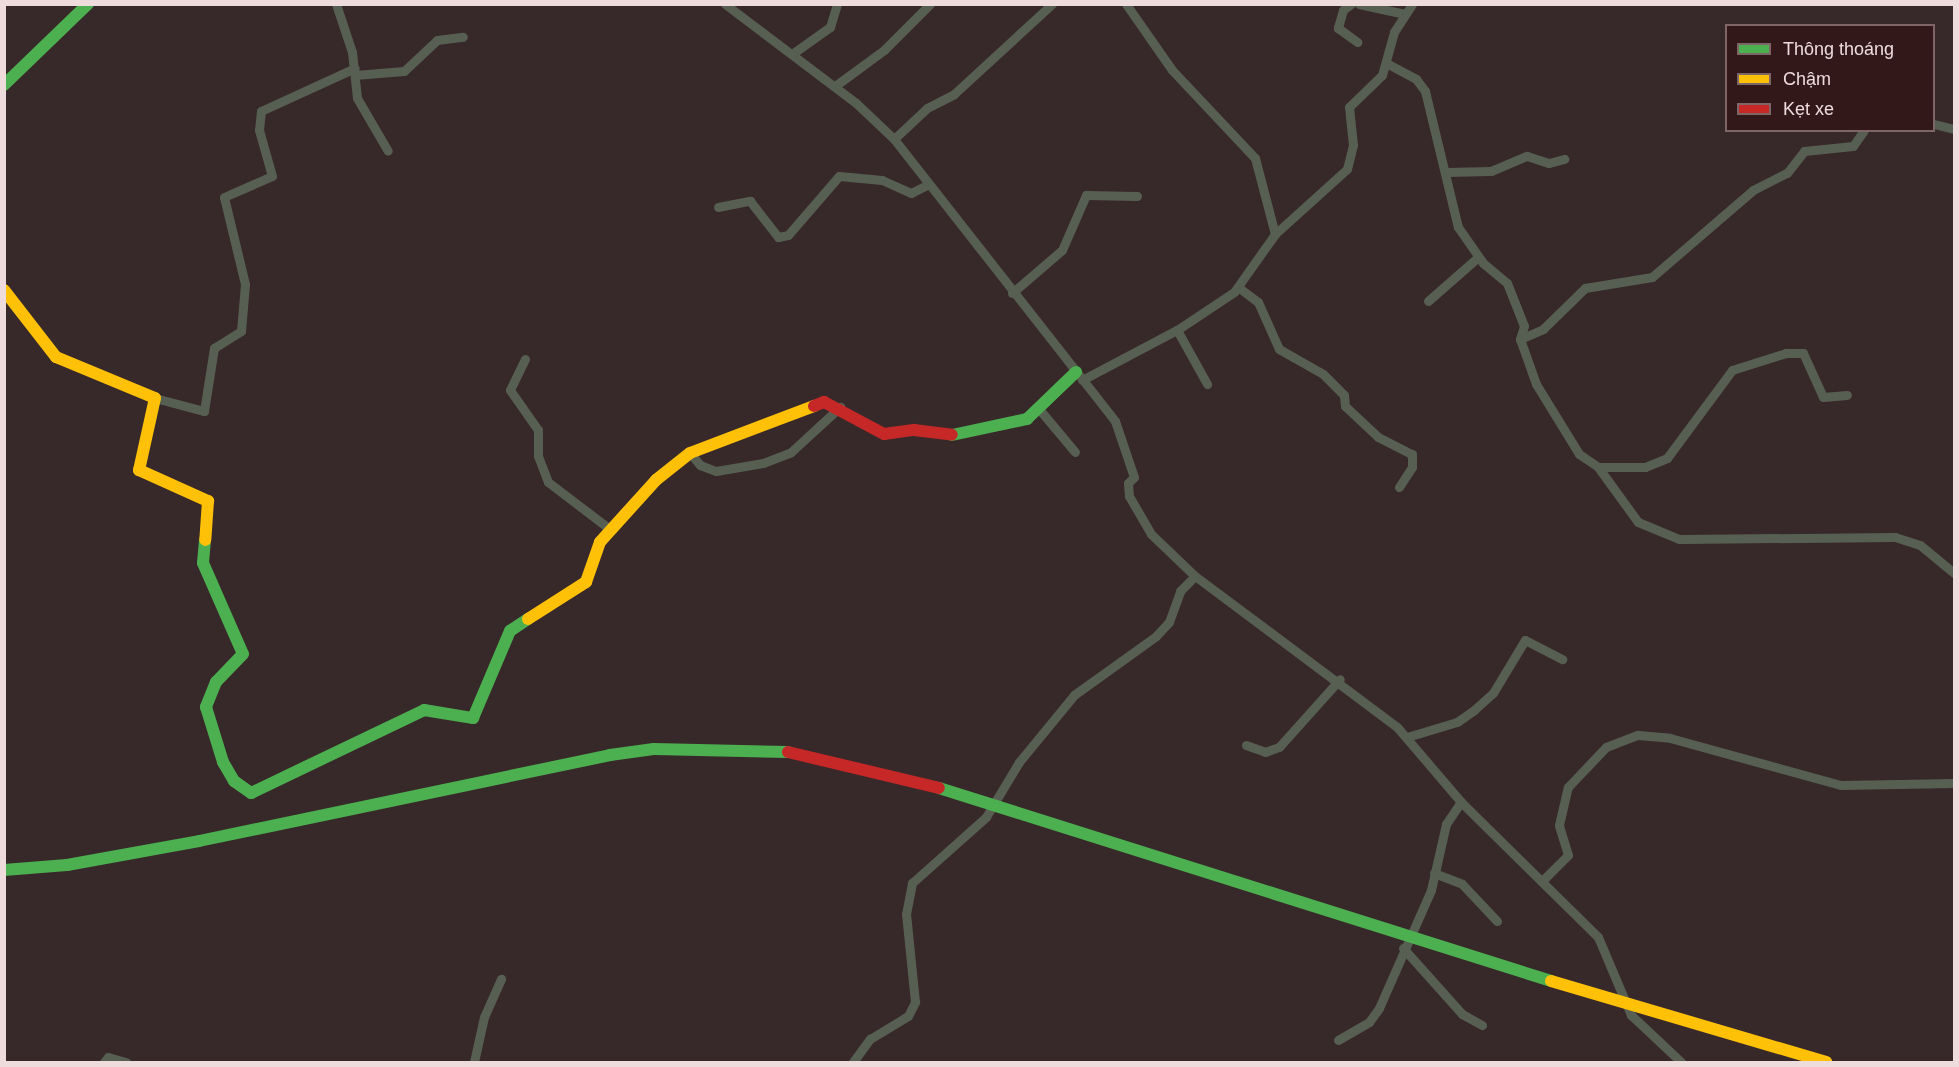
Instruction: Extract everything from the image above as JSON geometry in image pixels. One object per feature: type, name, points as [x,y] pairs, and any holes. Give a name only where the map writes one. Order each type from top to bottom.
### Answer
[{"type":"main road","points":[[4,85],[88,4]]},
{"type":"main road","points":[[4,290],[56,357],[155,398],[139,470],[208,501],[203,563],[243,654],[216,682],[206,707],[223,762],[234,781],[251,793],[424,711],[473,718],[510,631],[586,582],[596,549],[611,530],[656,480],[690,453],[816,403],[840,407],[884,434],[914,430],[950,435],[1027,419],[1079,376]]},
{"type":"main road","points":[[4,870],[67,865],[654,748],[802,752],[997,803],[1626,1005],[1826,1062]]},
{"type":"street","points":[[336,4],[355,71],[357,98],[388,151]]},
{"type":"street","points":[[725,4],[835,86],[894,138],[1012,293],[1079,376],[1126,443],[1134,507],[1151,534],[1196,576],[1340,679],[1407,737],[1461,802],[1598,937],[1626,1005],[1659,1047],[1681,1062]]},
{"type":"street","points":[[792,54],[830,27],[837,4]]},
{"type":"street","points":[[835,86],[884,50],[930,4]]},
{"type":"street","points":[[894,138],[927,108],[954,94],[1052,4]]},
{"type":"street","points":[[1126,4],[1172,70],[1255,158],[1275,234]]},
{"type":"street","points":[[1351,4],[1342,10],[1338,28],[1357,42]]},
{"type":"street","points":[[1359,4],[1405,14]]},
{"type":"street","points":[[1079,376],[1177,330],[1238,287],[1275,234],[1347,169],[1353,145],[1349,107],[1388,64],[1390,45],[1412,4]]},
{"type":"street","points":[[155,398],[204,411],[214,348],[242,331],[245,284],[224,197],[272,176],[260,130],[261,111],[355,71],[397,74],[437,40],[463,38]]},
{"type":"street","points":[[1388,64],[1416,79],[1425,91],[1437,156],[1446,172],[1458,227],[1478,257],[1507,283],[1524,326],[1520,339],[1536,384],[1579,454],[1598,467],[1648,530],[1679,539],[1895,537],[1920,545],[1954,573]]},
{"type":"street","points":[[1935,124],[1954,129]]},
{"type":"street","points":[[1520,339],[1543,329],[1585,288],[1652,277],[1753,190],[1787,172],[1804,151],[1853,146],[1863,132]]},
{"type":"street","points":[[1446,172],[1491,171],[1527,156],[1549,164],[1564,159]]},
{"type":"street","points":[[718,207],[750,201],[778,237],[788,235],[838,176],[882,180],[911,193],[929,184]]},
{"type":"street","points":[[1012,293],[1062,250],[1086,195],[1137,196]]},
{"type":"street","points":[[1428,301],[1478,257]]},
{"type":"street","points":[[1238,287],[1258,302],[1279,349],[1323,375],[1344,395],[1345,406],[1378,437],[1412,454],[1412,467],[1399,487]]},
{"type":"street","points":[[1177,330],[1207,384]]},
{"type":"street","points":[[1598,467],[1645,467],[1667,458],[1732,370],[1786,353],[1803,353],[1823,397],[1847,395]]},
{"type":"street","points":[[525,359],[510,390],[538,430],[544,474],[557,492],[611,530]]},
{"type":"street","points":[[690,453],[700,465],[716,471],[763,463],[791,452],[840,407]]},
{"type":"street","points":[[1039,409],[1075,452]]},
{"type":"street","points":[[853,1062],[870,1040],[908,1016],[915,1002],[906,914],[912,883],[968,836],[997,803],[1019,762],[1074,695],[1156,636],[1169,622],[1180,591],[1196,576]]},
{"type":"street","points":[[1407,737],[1457,722],[1474,710],[1493,693],[1526,639],[1562,659]]},
{"type":"street","points":[[1246,745],[1265,752],[1279,747],[1340,679]]},
{"type":"street","points":[[1542,880],[1568,855],[1559,825],[1568,787],[1602,751],[1623,739],[1653,734],[1841,785],[1954,783]]},
{"type":"street","points":[[1338,1040],[1369,1022],[1379,1008],[1434,873],[1446,824],[1461,802]]},
{"type":"street","points":[[1434,873],[1462,884],[1497,921]]},
{"type":"street","points":[[1402,948],[1462,1014],[1482,1025]]},
{"type":"street","points":[[474,1062],[484,1017],[501,979]]},
{"type":"street","points":[[104,1062],[108,1057],[126,1062]]},
{"type":"traffic: fast","points":[[4,85],[88,4]]},
{"type":"traffic: fast","points":[[952,435],[1027,419],[1076,372]]},
{"type":"traffic: fast","points":[[205,540],[203,563],[243,654],[216,682],[206,707],[223,762],[234,781],[251,793],[424,710],[473,718],[510,631],[528,619]]},
{"type":"traffic: fast","points":[[4,870],[67,865],[199,841],[610,755],[654,749],[788,752]]},
{"type":"traffic: fast","points":[[939,788],[1551,981]]},
{"type":"traffic: slow","points":[[4,290],[56,357],[155,398],[139,470],[208,501],[205,540]]},
{"type":"traffic: slow","points":[[528,619],[586,582],[600,542],[656,480],[690,453],[814,406]]},
{"type":"traffic: slow","points":[[1551,981],[1826,1062]]},
{"type":"traffic: jam","points":[[814,406],[824,402],[884,434],[914,430],[952,435]]},
{"type":"traffic: jam","points":[[788,752],[939,788]]}]
